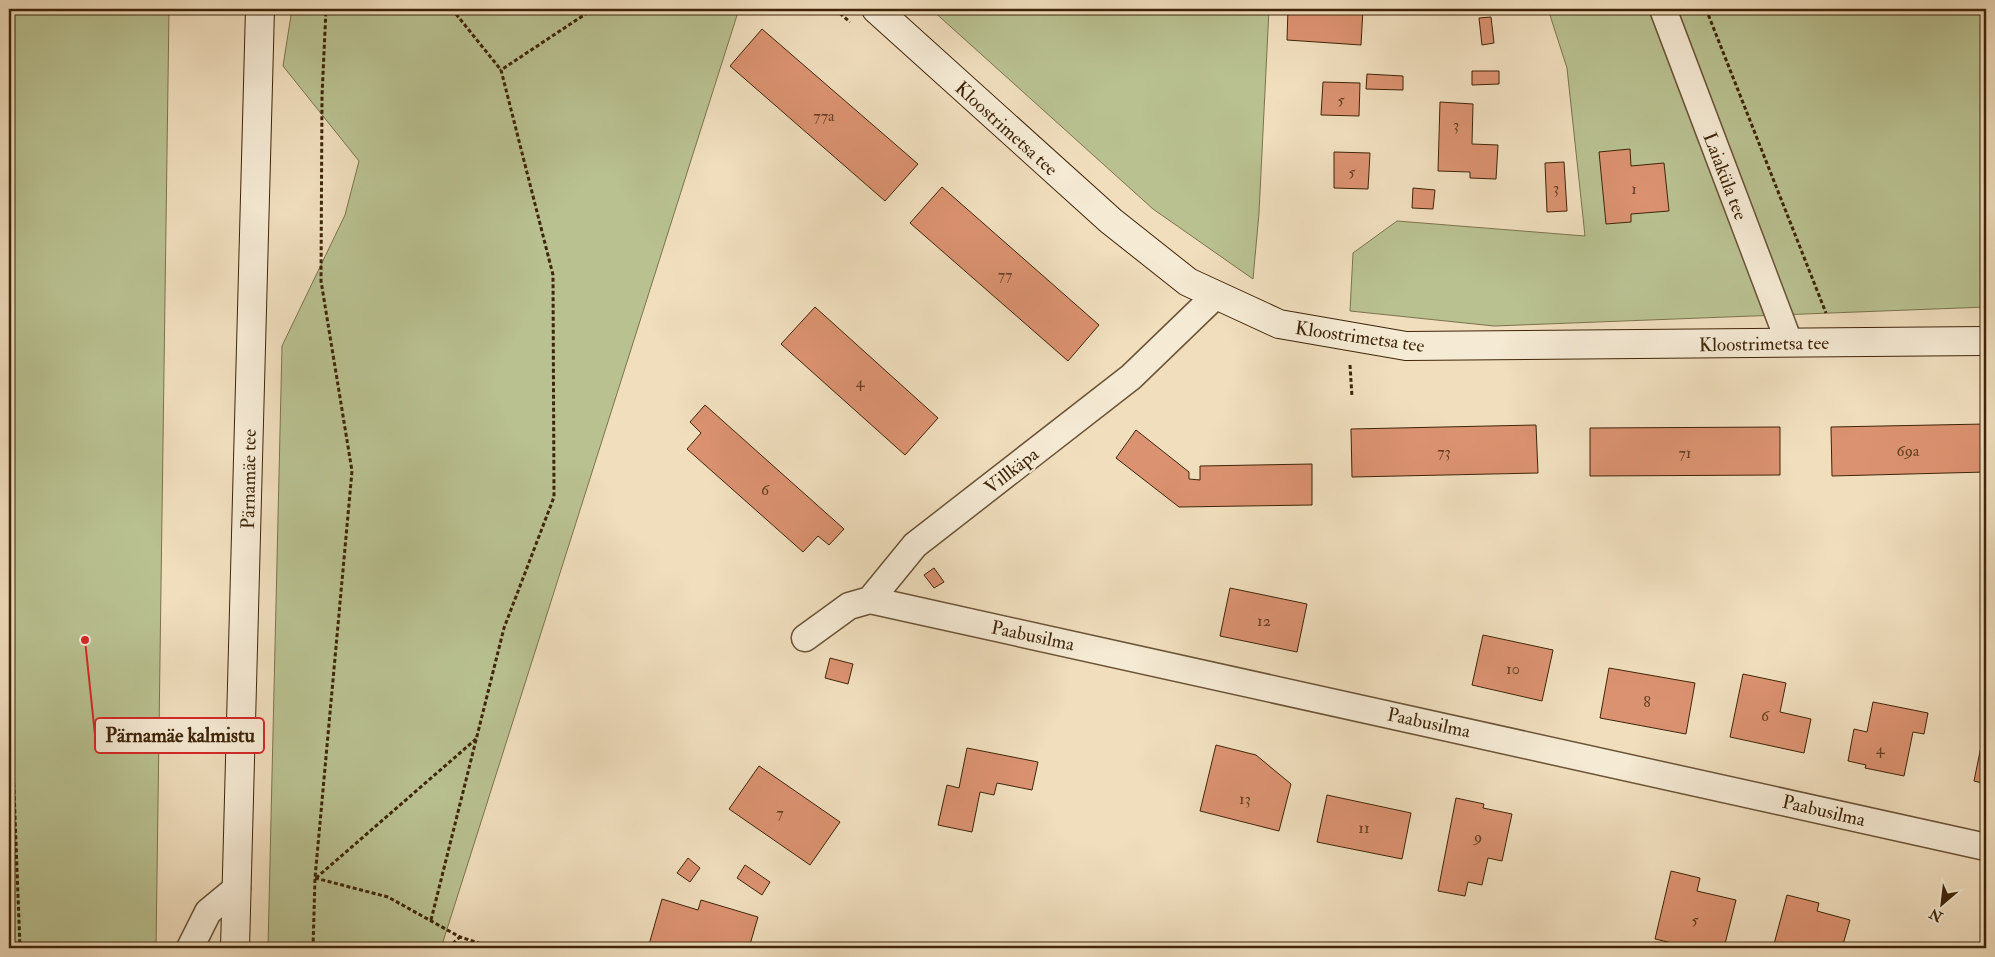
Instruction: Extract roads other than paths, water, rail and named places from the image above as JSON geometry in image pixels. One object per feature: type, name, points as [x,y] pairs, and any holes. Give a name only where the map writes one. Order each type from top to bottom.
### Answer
[{"type":"main road","name":"Pärnamäe tee","points":[[234,948],[260,9]]},
{"type":"main road","name":"Kloostrimetsa tee","points":[[876,9],[1110,221],[1188,282],[1279,324],[1406,346],[1986,341]]},
{"type":"street","name":"Laiaküla tee","points":[[1663,9],[1789,342]]},
{"type":"street","name":"Villkäpa","points":[[870,600],[915,546],[1131,377],[1216,295]]},
{"type":"street","points":[[805,638],[849,606],[870,600]]},
{"type":"street","name":"Paabusilma","points":[[870,600],[1986,847]]},
{"type":"street","points":[[190,948],[208,912],[237,888]]},
{"type":"place","name":"Pärnamäe kalmistu","points":[[85,640]]}]
